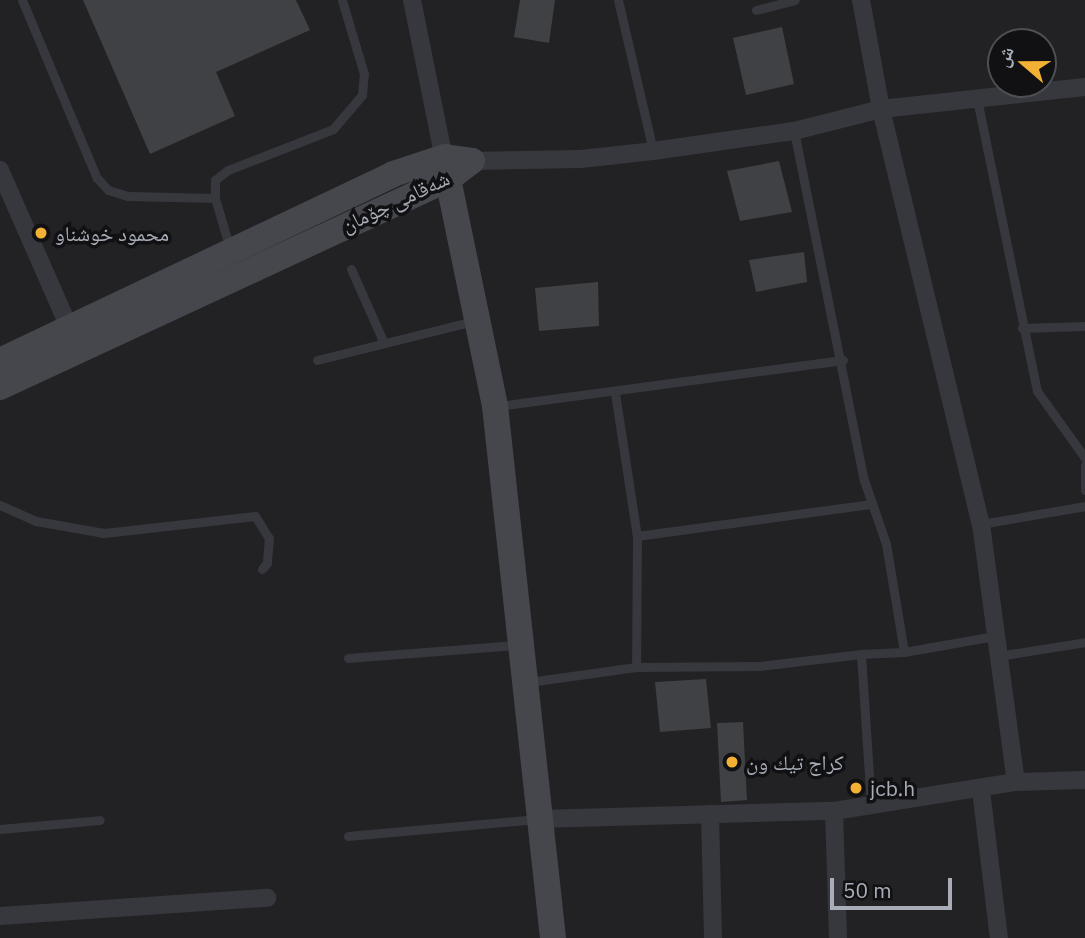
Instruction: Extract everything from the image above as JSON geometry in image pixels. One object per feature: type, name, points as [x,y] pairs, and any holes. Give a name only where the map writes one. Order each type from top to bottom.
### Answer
[{"type":"street","points":[[412,0],[495,406],[553,938]]},
{"type":"street","points":[[861,0],[881,109],[981,524],[1016,782]]},
{"type":"street","points":[[472,161],[582,159],[653,152],[794,131],[881,109],[1085,87]]},
{"type":"street","name":"شەقامی چۆمان","points":[[0,361],[230,251],[399,185],[472,161]]},
{"type":"street","points":[[0,170],[69,327]]},
{"type":"street","name":"شەقامی چۆمان","points":[[0,387],[399,185]]},
{"type":"street","points":[[539,819],[834,811],[981,790],[1016,782],[1085,780]]},
{"type":"street","points":[[981,790],[999,938]]},
{"type":"street","points":[[834,811],[838,938]]},
{"type":"street","points":[[710,814],[713,938]]},
{"type":"street","points":[[0,916],[267,898]]},
{"type":"lane","points":[[22,0],[102,184],[128,196],[215,198]]},
{"type":"lane","points":[[230,251],[215,198],[215,180],[228,170],[333,129],[362,95],[364,74],[342,0]]},
{"type":"lane","points":[[618,0],[653,152]]},
{"type":"lane","points":[[756,10],[795,0]]},
{"type":"lane","points":[[976,99],[1037,391],[1085,458]]},
{"type":"lane","points":[[794,131],[872,504],[886,544],[904,652]]},
{"type":"lane","points":[[351,269],[384,342]]},
{"type":"lane","points":[[317,360],[478,320]]},
{"type":"lane","points":[[1022,328],[1085,326]]},
{"type":"lane","points":[[495,406],[615,393],[843,360]]},
{"type":"lane","points":[[615,393],[637,536],[636,667]]},
{"type":"lane","points":[[1085,465],[1085,490]]},
{"type":"lane","points":[[637,536],[872,504]]},
{"type":"lane","points":[[0,505],[36,522],[104,533],[255,516],[269,538],[267,563],[262,569]]},
{"type":"lane","points":[[981,524],[1085,506]]},
{"type":"lane","points":[[525,682],[636,667],[760,666],[861,654],[904,652],[995,636]]},
{"type":"lane","points":[[998,656],[1085,642]]},
{"type":"lane","points":[[348,658],[522,644]]},
{"type":"lane","points":[[861,654],[871,806]]},
{"type":"lane","points":[[348,836],[539,819]]},
{"type":"lane","points":[[0,829],[100,820]]},
{"type":"shaded area","points":[[0,0],[1085,0],[1085,938],[0,938]]},
{"type":"building","points":[[83,0],[296,0],[310,30],[216,72],[235,116],[150,154]]},
{"type":"building","points":[[520,0],[555,0],[549,43],[514,37]]},
{"type":"building","points":[[782,27],[794,84],[746,95],[733,38]]},
{"type":"building","points":[[779,161],[792,212],[740,221],[727,171]]},
{"type":"building","points":[[804,252],[807,282],[756,292],[749,260]]},
{"type":"building","points":[[598,282],[599,326],[539,331],[535,288]]},
{"type":"building","points":[[706,679],[711,728],[660,732],[655,682]]},
{"type":"building","name":"كراج تيك ون","points":[[743,722],[747,800],[721,802],[717,723]]},
{"type":"place","name":"محمود خوشناو","points":[[41,233]]},
{"type":"place","name":"كراج تيك ون","points":[[732,762]]},
{"type":"place","name":"jcb.h","points":[[856,788]]}]
